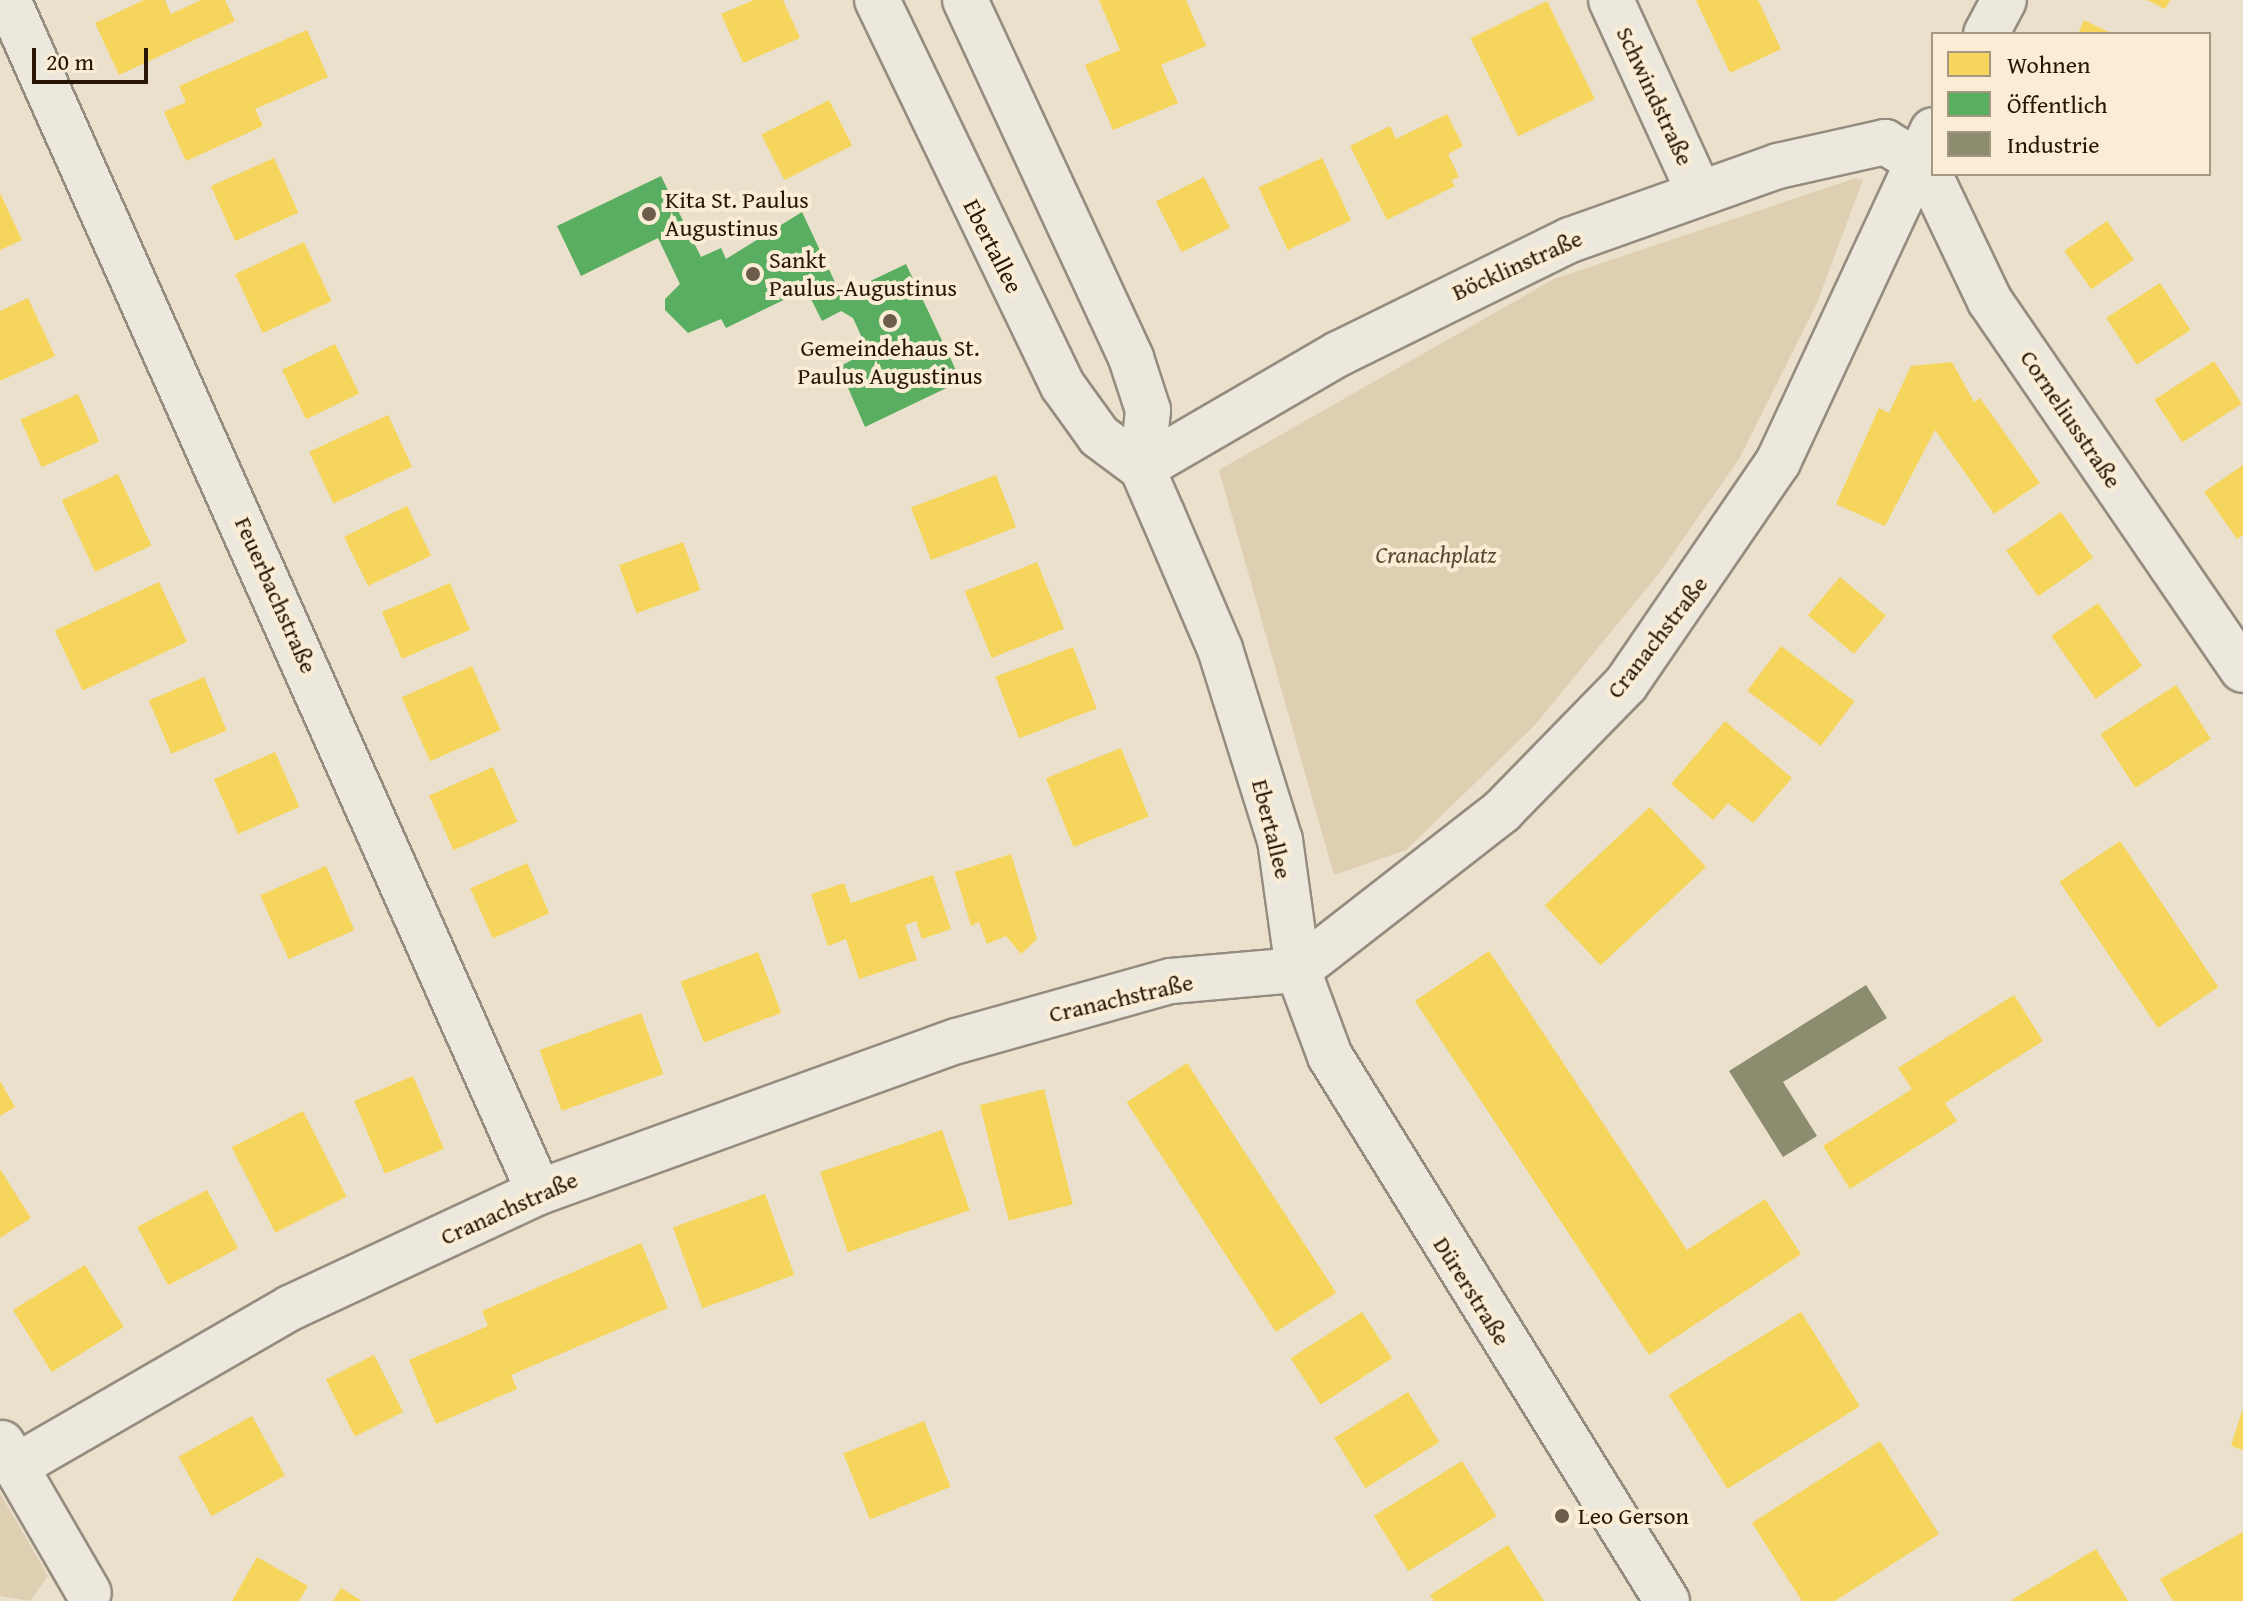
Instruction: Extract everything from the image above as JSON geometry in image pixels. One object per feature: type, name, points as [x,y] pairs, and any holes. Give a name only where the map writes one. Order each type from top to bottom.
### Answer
[{"type":"street","name":"Feuerbachstraße","points":[[8,0],[539,1192]]},
{"type":"street","name":"Ebertallee","points":[[877,0],[1063,386],[1099,436],[1142,468]]},
{"type":"street","name":"Ebertallee","points":[[965,0],[1131,358],[1148,410],[1142,468],[1220,649],[1280,840],[1298,970]]},
{"type":"street","name":"Schwindstraße","points":[[1611,0],[1699,192]]},
{"type":"street","points":[[1987,32],[2004,0]]},
{"type":"street","name":"Böcklinstraße","points":[[1142,468],[1446,296],[1699,192],[1873,142],[1925,144]]},
{"type":"street","name":"Cranachstraße","points":[[9,1452],[290,1308],[539,1192],[957,1041],[1171,981],[1298,970],[1502,811],[1626,684],[1778,462],[1925,144]]},
{"type":"street","name":"Corneliusstraße","points":[[1938,176],[1990,301],[2243,670]]},
{"type":"street","name":"Dürerstraße","points":[[1298,970],[1330,1056],[1667,1601]]},
{"type":"street","points":[[9,1452],[86,1598]]},
{"type":"green space","name":"Cranachplatz","points":[[1856,178],[1863,180],[1817,303],[1739,459],[1660,572],[1535,725],[1406,850],[1334,875],[1219,470],[1554,279]]},
{"type":"green space","points":[[0,1493],[48,1576],[30,1601],[0,1596]]},
{"type":"building: Wohnen","points":[[144,0],[165,0],[171,14],[201,0],[225,0],[235,21],[119,75],[95,23]]},
{"type":"building: Wohnen","points":[[754,0],[783,0],[800,38],[743,63],[721,14]]},
{"type":"building: Wohnen","points":[[1099,0],[1186,0],[1206,46],[1161,65],[1178,103],[1113,130],[1085,65],[1120,50]]},
{"type":"building: Wohnen","points":[[1696,0],[1758,0],[1781,49],[1730,73]]},
{"type":"building: Wohnen","points":[[2147,0],[2170,0],[2165,9]]},
{"type":"building: Wohnen","points":[[1547,1],[1595,99],[1518,136],[1471,38]]},
{"type":"building: Wohnen","points":[[2084,20],[2109,32],[2079,32]]},
{"type":"building: Wohnen","points":[[307,30],[328,77],[255,109],[263,126],[186,161],[164,112],[186,102],[179,86]]},
{"type":"building: Wohnen","points":[[829,100],[852,145],[784,180],[761,135]]},
{"type":"building: Wohnen","points":[[1447,114],[1463,146],[1448,154],[1459,177],[1451,180],[1455,186],[1387,220],[1350,146],[1390,126],[1396,139]]},
{"type":"building: Wohnen","points":[[274,158],[298,213],[235,241],[211,186]]},
{"type":"building: Wohnen","points":[[1322,158],[1351,221],[1288,250],[1259,188]]},
{"type":"building: Wohnen","points":[[1204,177],[1230,228],[1182,252],[1156,202]]},
{"type":"building: Wohnen","points":[[0,193],[22,240],[0,250]]},
{"type":"building: Wohnen","points":[[2107,221],[2134,260],[2091,289],[2064,251]]},
{"type":"building: Wohnen","points":[[304,242],[331,301],[263,333],[235,274]]},
{"type":"building: Wohnen","points":[[2160,283],[2190,330],[2137,365],[2106,318]]},
{"type":"building: Wohnen","points":[[28,298],[55,356],[0,381],[0,311]]},
{"type":"building: Wohnen","points":[[335,344],[359,393],[306,419],[282,370]]},
{"type":"building: Wohnen","points":[[2214,361],[2242,404],[2182,442],[2154,400]]},
{"type":"building: Wohnen","points":[[1952,362],[1974,402],[1980,398],[2040,483],[1994,514],[1935,430],[1885,526],[1836,504],[1879,408],[1889,413],[1911,366]]},
{"type":"building: Wohnen","points":[[78,394],[99,442],[42,467],[20,420]]},
{"type":"building: Wohnen","points":[[388,415],[412,467],[333,503],[309,452]]},
{"type":"building: Wohnen","points":[[2243,465],[2243,535],[2237,539],[2204,492]]},
{"type":"building: Wohnen","points":[[118,474],[151,546],[95,572],[62,500]]},
{"type":"building: Wohnen","points":[[996,475],[1016,527],[931,560],[911,508]]},
{"type":"building: Wohnen","points":[[407,506],[431,555],[368,586],[344,537]]},
{"type":"building: Wohnen","points":[[2061,512],[2093,558],[2038,596],[2006,550]]},
{"type":"building: Wohnen","points":[[683,542],[700,590],[637,613],[619,565]]},
{"type":"building: Wohnen","points":[[1037,562],[1064,629],[992,658],[965,591]]},
{"type":"building: Wohnen","points":[[1840,577],[1886,616],[1854,654],[1808,615]]},
{"type":"building: Wohnen","points":[[159,582],[187,642],[83,690],[55,631]]},
{"type":"building: Wohnen","points":[[450,583],[470,630],[402,659],[382,612]]},
{"type":"building: Wohnen","points":[[2098,603],[2142,666],[2095,699],[2051,636]]},
{"type":"building: Wohnen","points":[[1781,646],[1854,701],[1821,746],[1747,691]]},
{"type":"building: Wohnen","points":[[1073,647],[1097,709],[1019,738],[996,677]]},
{"type":"building: Wohnen","points":[[472,666],[500,730],[430,761],[402,697]]},
{"type":"building: Wohnen","points":[[204,677],[227,730],[171,754],[149,700]]},
{"type":"building: Wohnen","points":[[2176,685],[2211,739],[2135,788],[2101,734]]},
{"type":"building: Wohnen","points":[[1725,721],[1792,778],[1753,823],[1728,803],[1713,820],[1671,784]]},
{"type":"building: Wohnen","points":[[1121,748],[1149,817],[1074,847],[1046,778]]},
{"type":"building: Wohnen","points":[[275,752],[299,807],[238,834],[214,779]]},
{"type":"building: Wohnen","points":[[493,767],[517,822],[453,850],[429,795]]},
{"type":"building: Wohnen","points":[[1650,807],[1706,867],[1601,965],[1545,905]]},
{"type":"building: Wohnen","points":[[2120,841],[2218,987],[2158,1028],[2059,882]]},
{"type":"building: Wohnen","points":[[1011,854],[1037,939],[1021,954],[1006,936],[987,944],[979,922],[971,926],[955,872]]},
{"type":"building: Wohnen","points":[[527,863],[549,913],[493,938],[470,888]]},
{"type":"building: Wohnen","points":[[326,866],[354,930],[289,959],[260,895]]},
{"type":"building: Wohnen","points":[[933,875],[951,929],[922,939],[916,921],[905,925],[917,960],[859,979],[846,939],[828,946],[811,894],[844,883],[851,903]]},
{"type":"building: Wohnen","points":[[1489,951],[1687,1250],[1765,1199],[1801,1254],[1649,1355],[1415,1001]]},
{"type":"building: Wohnen","points":[[758,952],[781,1013],[704,1042],[681,982]]},
{"type":"building: Wohnen","points":[[2014,995],[2043,1041],[1945,1103],[1957,1121],[1850,1189],[1823,1146],[1912,1089],[1898,1068]]},
{"type":"building: Wohnen","points":[[641,1013],[663,1074],[562,1111],[540,1050]]},
{"type":"building: Wohnen","points":[[1187,1063],[1336,1293],[1276,1332],[1127,1102]]},
{"type":"building: Wohnen","points":[[413,1076],[444,1149],[385,1174],[354,1101]]},
{"type":"building: Wohnen","points":[[0,1081],[15,1107],[0,1116]]},
{"type":"building: Wohnen","points":[[1044,1089],[1073,1204],[1009,1220],[980,1105]]},
{"type":"building: Wohnen","points":[[303,1111],[347,1197],[275,1233],[232,1147]]},
{"type":"building: Wohnen","points":[[942,1130],[970,1210],[848,1252],[820,1172]]},
{"type":"building: Wohnen","points":[[0,1169],[31,1218],[0,1238]]},
{"type":"building: Wohnen","points":[[207,1190],[238,1248],[168,1285],[137,1227]]},
{"type":"building: Wohnen","points":[[765,1194],[794,1275],[702,1308],[673,1228]]},
{"type":"building: Wohnen","points":[[641,1243],[668,1308],[511,1375],[517,1389],[436,1424],[409,1360],[488,1326],[482,1311]]},
{"type":"building: Wohnen","points":[[85,1265],[124,1327],[52,1372],[13,1310]]},
{"type":"building: Wohnen","points":[[1362,1312],[1392,1358],[1321,1404],[1291,1358]]},
{"type":"building: Wohnen","points":[[1801,1312],[1860,1406],[1728,1489],[1669,1395]]},
{"type":"building: Wohnen","points":[[374,1355],[403,1412],[355,1437],[326,1380]]},
{"type":"building: Wohnen","points":[[1408,1392],[1439,1442],[1365,1488],[1334,1438]]},
{"type":"building: Wohnen","points":[[2243,1411],[2243,1450],[2231,1446]]},
{"type":"building: Wohnen","points":[[252,1416],[285,1475],[211,1516],[179,1457]]},
{"type":"building: Wohnen","points":[[924,1421],[951,1487],[870,1519],[843,1454]]},
{"type":"building: Wohnen","points":[[1880,1441],[1939,1534],[1835,1601],[1802,1601],[1752,1523]]},
{"type":"building: Wohnen","points":[[1462,1461],[1496,1516],[1408,1571],[1374,1516]]},
{"type":"building: Wohnen","points":[[2243,1532],[2243,1601],[2173,1601],[2160,1579]]},
{"type":"building: Wohnen","points":[[1508,1545],[1544,1601],[1434,1601],[1430,1595]]},
{"type":"building: Wohnen","points":[[2096,1549],[2128,1601],[2010,1601]]},
{"type":"building: Wohnen","points":[[257,1557],[308,1586],[299,1601],[232,1601]]},
{"type":"building: Wohnen","points":[[341,1588],[362,1601],[333,1601]]},
{"type":"building: Öffentlich","points":[[661,176],[701,257],[721,248],[726,259],[802,212],[841,295],[906,264],[961,381],[865,427],[839,367],[868,351],[853,318],[841,311],[822,321],[806,289],[726,328],[721,319],[688,333],[665,310],[665,299],[680,284],[658,238],[581,276],[557,226]]},
{"type":"building: Industrie","points":[[1866,985],[1887,1018],[1783,1082],[1817,1136],[1783,1157],[1729,1071]]},
{"type":"place","name":"Kita St. Paulus Augustinus","points":[[649,214]]},
{"type":"place","name":"Sankt Paulus-Augustinus","points":[[753,274]]},
{"type":"place","name":"Gemeindehaus St. Paulus Augustinus","points":[[890,321]]},
{"type":"place","name":"Leo Gerson","points":[[1562,1516]]}]
